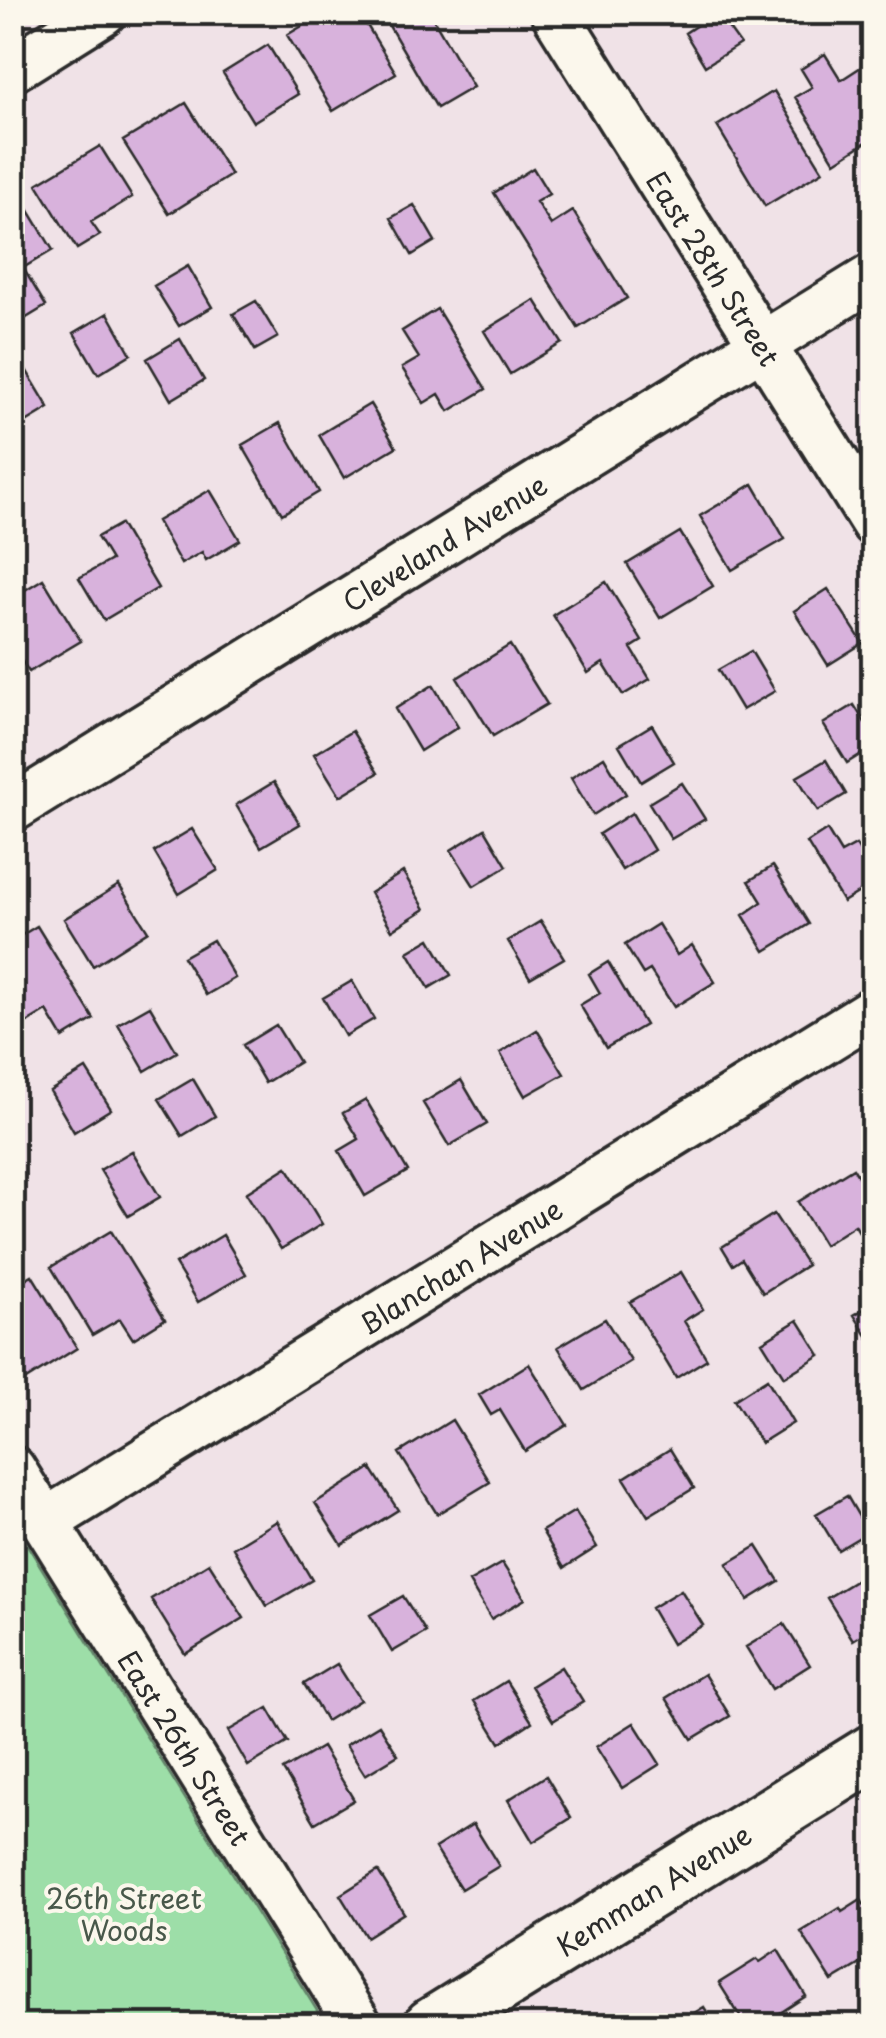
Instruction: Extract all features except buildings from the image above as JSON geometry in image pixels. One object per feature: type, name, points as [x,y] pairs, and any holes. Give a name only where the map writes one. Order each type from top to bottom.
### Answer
[{"type":"street","points":[[12,68],[103,12]]},
{"type":"street","name":"East 28th Street","points":[[554,12],[874,523]]},
{"type":"street","name":"Cleveland Avenue","points":[[12,809],[874,276]]},
{"type":"street","name":"Blanchan Avenue","points":[[46,1522],[874,1010]]},
{"type":"street","name":"East 26th Street","points":[[12,1469],[359,2026]]},
{"type":"street","name":"Kemman Avenue","points":[[432,2026],[874,1752]]},
{"type":"green space","name":"26th Street Woods","points":[[13,1522],[326,2025],[13,2025]]}]
